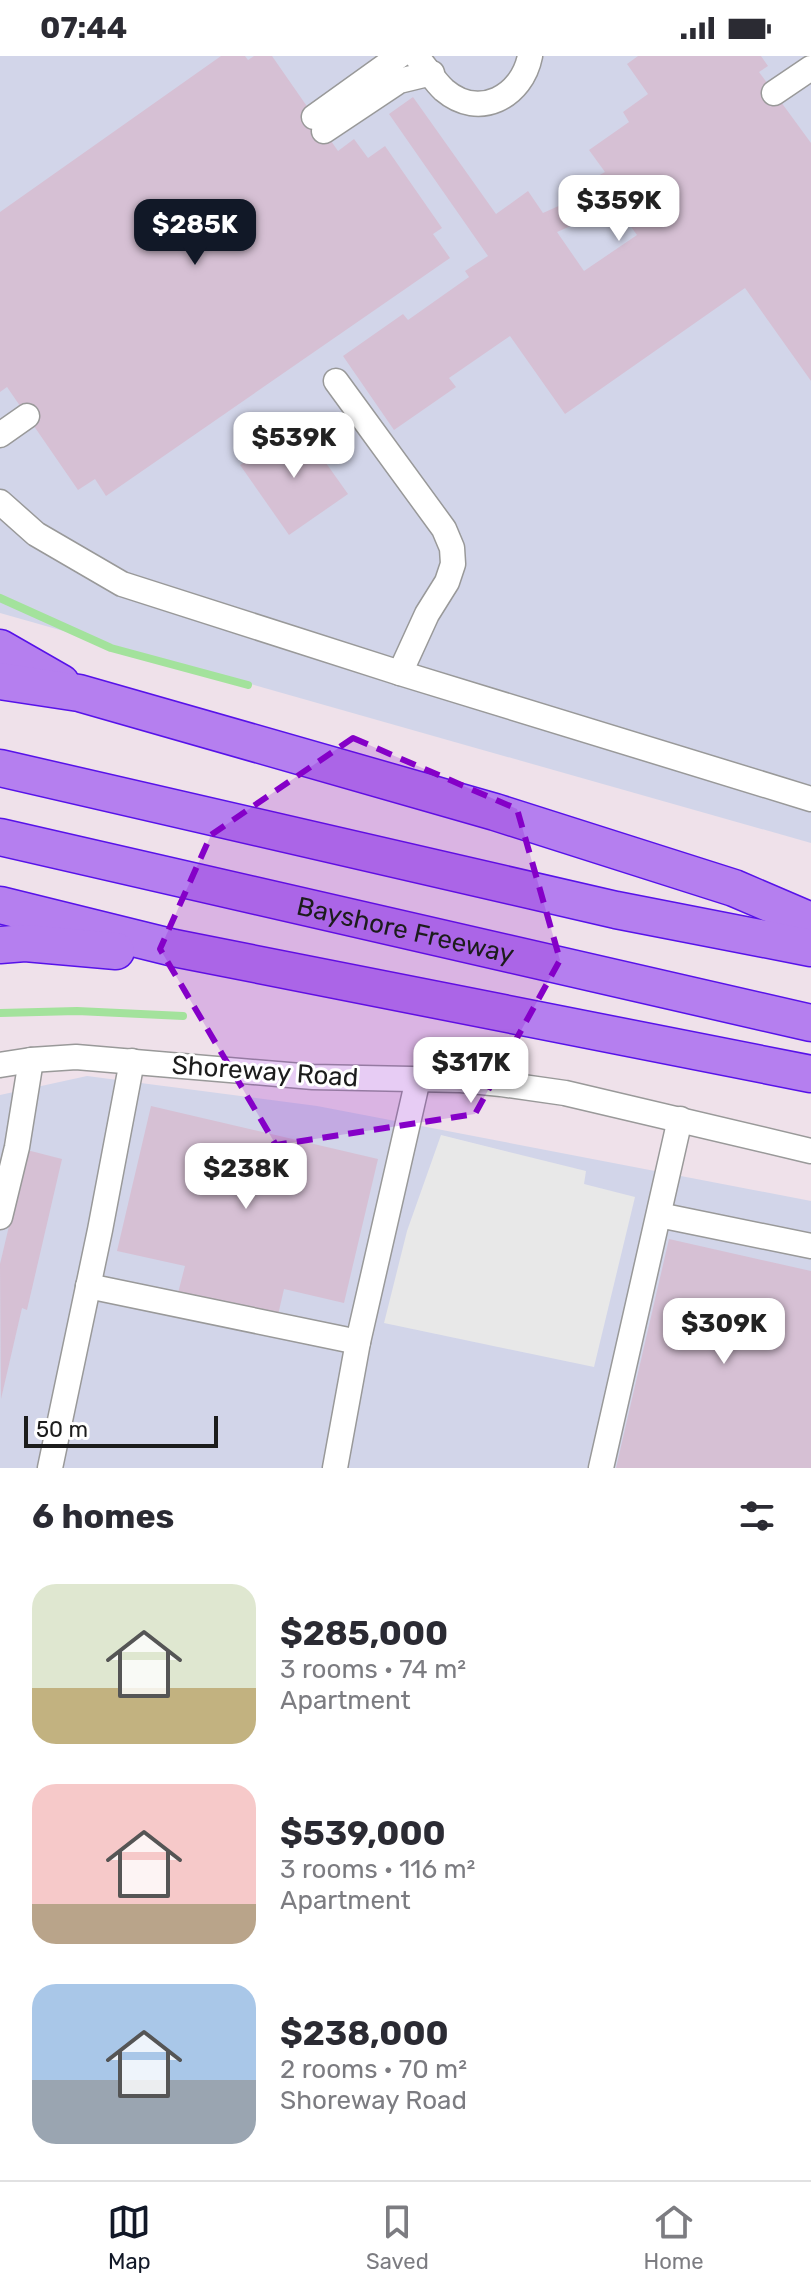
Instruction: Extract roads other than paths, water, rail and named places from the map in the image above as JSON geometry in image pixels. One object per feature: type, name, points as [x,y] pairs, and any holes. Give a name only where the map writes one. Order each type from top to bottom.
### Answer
[{"type":"highway","points":[[0,648],[79,693]]},
{"type":"highway","points":[[0,681],[79,693],[510,817],[734,888],[811,921]]},
{"type":"highway","points":[[0,768],[616,910],[811,948]]},
{"type":"highway","name":"Bayshore Freeway","points":[[0,837],[811,1023]]},
{"type":"highway","points":[[0,905],[174,948],[811,1074]]},
{"type":"highway","points":[[0,945],[25,943],[105,952],[174,948]]},
{"type":"street","points":[[399,56],[319,124],[424,65],[443,90],[460,100],[480,104],[500,99],[516,87],[527,70],[530,56]]},
{"type":"street","points":[[774,93],[811,68]]},
{"type":"street","points":[[336,381],[444,529],[452,548],[453,564],[447,582],[427,614],[400,673]]},
{"type":"street","points":[[0,435],[27,416]]},
{"type":"street","points":[[0,502],[36,534],[122,584],[811,799]]},
{"type":"street","name":"Shoreway Road","points":[[0,1065],[76,1057],[313,1077],[474,1081],[565,1093],[811,1151]]},
{"type":"street","points":[[0,1217],[6,1167],[31,1060]]},
{"type":"street","points":[[50,1468],[132,1061]]},
{"type":"street","points":[[335,1468],[358,1342],[418,1079]]},
{"type":"street","points":[[601,1468],[680,1119]]},
{"type":"street","points":[[659,1215],[811,1246]]},
{"type":"street","points":[[88,1286],[358,1342]]},
{"type":"waterway","points":[[0,598],[111,648],[248,685]]},
{"type":"waterway","points":[[0,1013],[77,1011],[183,1016]]}]
